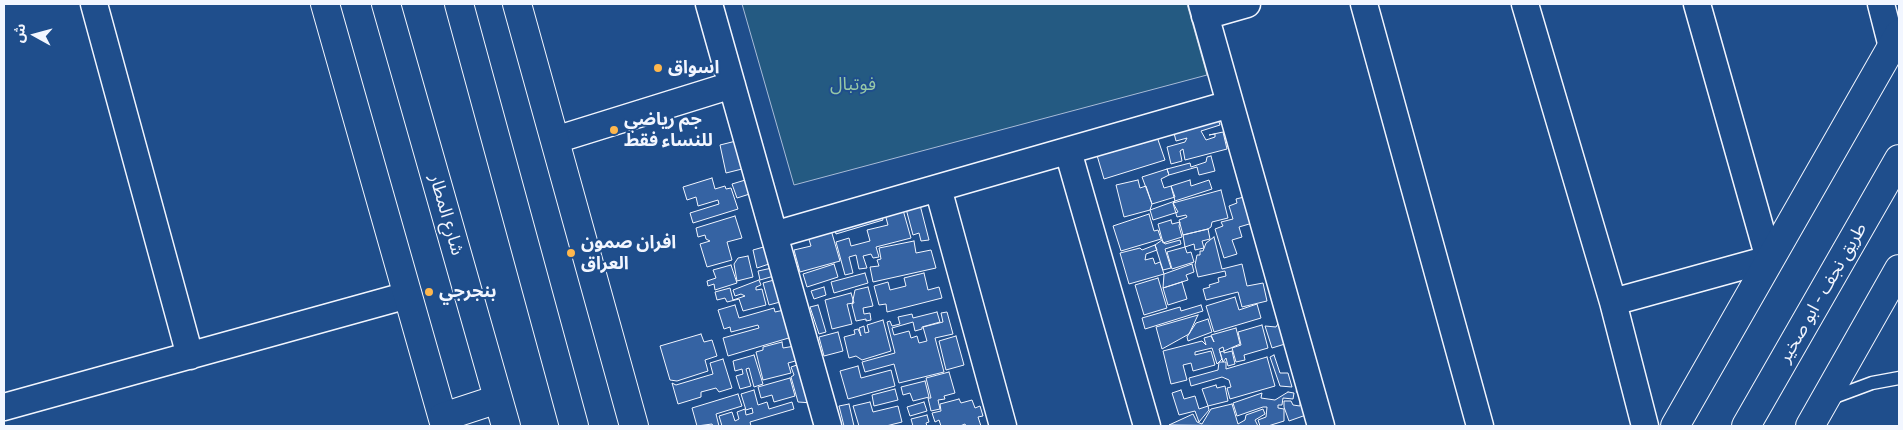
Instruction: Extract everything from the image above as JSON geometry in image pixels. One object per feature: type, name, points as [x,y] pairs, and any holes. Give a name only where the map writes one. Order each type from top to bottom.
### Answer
[{"type":"main road","points":[[325,4],[444,422],[498,399]]},
{"type":"main road","name":"شارع المطار","points":[[386,4],[506,426]]},
{"type":"main road","points":[[459,4],[574,426]]},
{"type":"main road","points":[[517,4],[634,426]]},
{"type":"main road","points":[[1675,426],[1896,41]]},
{"type":"main road","name":"طريق نجف - ابو صخير","points":[[1746,426],[1899,159]]},
{"type":"main road","points":[[1810,426],[1899,269]]},
{"type":"street","points":[[94,4],[190,356]]},
{"type":"street","points":[[709,4],[828,426]]},
{"type":"street","points":[[1248,4],[1203,10],[1321,426]]},
{"type":"street","points":[[1364,4],[1480,426]]},
{"type":"street","points":[[1525,4],[1613,302],[1645,426]]},
{"type":"street","points":[[1613,302],[1769,260],[1697,4]]},
{"type":"street","points":[[1880,4],[1896,41]]},
{"type":"street","points":[[555,140],[732,84]]},
{"type":"street","points":[[774,235],[1230,104]]},
{"type":"street","points":[[1068,151],[1147,426]]},
{"type":"street","points":[[938,188],[1003,426]]},
{"type":"street","points":[[4,407],[408,295]]},
{"type":"lane","points":[[1824,401],[1872,383],[1899,378]]},
{"type":"green space","name":"فوتبال","points":[[742,4],[1187,4],[1207,75],[794,185]]},
{"type":"building","points":[[1217,116],[1220,125],[1201,131],[1206,140],[1215,137],[1215,134],[1209,135],[1223,132],[1227,149],[1185,160],[1183,149],[1180,151],[1182,161],[1171,164],[1167,147],[1185,142],[1187,138],[1176,141],[1173,129]]},
{"type":"building","points":[[1155,131],[1165,160],[1104,179],[1096,152]]},
{"type":"building","points":[[736,141],[742,169],[726,173],[720,145]]},
{"type":"building","points":[[1211,156],[1215,171],[1199,175],[1197,167],[1169,175],[1167,169],[1190,163],[1191,167],[1206,162],[1207,157]]},
{"type":"building","points":[[1167,169],[1169,175],[1161,179],[1164,188],[1171,186],[1175,197],[1152,204],[1142,177]]},
{"type":"building","points":[[712,178],[715,189],[725,186],[726,189],[731,188],[738,209],[693,223],[690,213],[719,204],[718,200],[698,206],[696,197],[687,200],[683,187]]},
{"type":"building","points":[[752,178],[756,192],[737,198],[732,184]]},
{"type":"building","points":[[1138,180],[1140,188],[1146,186],[1152,204],[1150,210],[1124,217],[1116,185]]},
{"type":"building","points":[[1190,180],[1191,186],[1209,180],[1212,189],[1175,201],[1171,186]]},
{"type":"building","points":[[1221,190],[1228,218],[1212,222],[1211,227],[1208,229],[1183,235],[1179,220],[1187,217],[1186,215],[1177,217],[1173,203]]},
{"type":"building","points":[[1248,196],[1256,222],[1239,227],[1242,237],[1232,240],[1237,254],[1224,258],[1215,229],[1223,226],[1221,222],[1233,219],[1229,206],[1237,203],[1236,199]]},
{"type":"building","points":[[919,201],[929,240],[921,241],[919,233],[913,235],[905,205]]},
{"type":"building","points":[[1175,201],[1173,203],[1178,212],[1153,220],[1150,210]]},
{"type":"building","points":[[901,203],[911,238],[876,247],[879,257],[873,258],[871,254],[863,256],[867,268],[859,269],[856,255],[849,257],[853,273],[845,275],[836,242],[849,238],[851,246],[870,241],[867,230],[888,225],[883,207]]},
{"type":"building","points":[[879,207],[883,220],[836,234],[833,221]]},
{"type":"building","points":[[1149,214],[1154,231],[1158,230],[1161,239],[1121,251],[1113,226]]},
{"type":"building","points":[[735,216],[742,238],[727,242],[732,260],[707,267],[700,244],[710,241],[706,239],[705,235],[698,237],[696,228]]},
{"type":"building","points":[[1171,220],[1172,224],[1180,222],[1179,226],[1182,237],[1163,243],[1158,224]]},
{"type":"building","points":[[829,223],[840,261],[800,272],[794,250],[811,246],[806,230]]},
{"type":"building","points":[[1208,229],[1210,239],[1202,241],[1204,248],[1195,250],[1194,244],[1185,247],[1183,235]]},
{"type":"building","points":[[1214,237],[1222,269],[1242,264],[1247,286],[1263,283],[1267,301],[1242,307],[1238,292],[1206,300],[1203,289],[1219,282],[1218,278],[1226,276],[1225,271],[1198,277],[1195,265],[1197,255],[1200,255],[1200,251],[1203,251],[1206,243]]},
{"type":"building","points":[[1162,240],[1165,244],[1180,240],[1181,244],[1165,249],[1171,268],[1163,270],[1155,245]]},
{"type":"building","points":[[914,241],[916,253],[931,250],[936,268],[873,282],[870,267],[879,266],[877,260],[881,259],[879,248]]},
{"type":"building","points":[[1155,245],[1157,250],[1146,254],[1145,260],[1153,258],[1155,264],[1160,262],[1164,274],[1129,284],[1120,253],[1140,248],[1142,250]]},
{"type":"building","points":[[767,246],[772,263],[757,268],[753,250]]},
{"type":"building","points":[[1185,247],[1187,253],[1191,252],[1194,262],[1172,269],[1167,252]]},
{"type":"building","points":[[748,256],[753,277],[737,281],[734,264],[738,258]]},
{"type":"building","points":[[834,264],[838,277],[807,287],[803,274]]},
{"type":"building","points":[[1192,264],[1194,272],[1186,275],[1188,280],[1163,288],[1164,274]]},
{"type":"building","points":[[731,265],[737,283],[715,290],[714,284],[708,286],[707,281],[716,278],[713,270]]},
{"type":"building","points":[[772,268],[774,276],[760,280],[758,271]]},
{"type":"building","points":[[865,273],[868,283],[834,293],[831,282]]},
{"type":"building","points":[[924,273],[928,290],[939,287],[942,298],[887,312],[886,304],[879,305],[874,286],[888,282],[890,290],[906,286],[904,278]]},
{"type":"building","points":[[1158,278],[1167,308],[1144,315],[1135,285]]},
{"type":"building","points":[[759,280],[761,285],[756,287],[756,290],[762,289],[766,305],[743,311],[739,299],[727,302],[725,298],[717,300],[715,292],[730,288],[733,300],[745,296],[741,294],[735,296],[733,290]]},
{"type":"building","points":[[774,280],[780,302],[769,305],[763,283]]},
{"type":"building","points":[[1182,282],[1187,299],[1168,305],[1163,288]]},
{"type":"building","points":[[824,287],[826,295],[814,299],[811,291]]},
{"type":"building","points":[[868,287],[873,306],[863,308],[864,314],[870,313],[871,320],[856,321],[852,305],[855,290]]},
{"type":"building","points":[[851,293],[854,303],[847,304],[852,324],[832,329],[825,300]]},
{"type":"building","points":[[1235,297],[1239,310],[1257,304],[1261,318],[1214,332],[1206,306]]},
{"type":"building","points":[[735,305],[739,318],[774,308],[775,312],[784,310],[792,337],[728,356],[723,338],[759,328],[758,325],[731,332],[730,327],[724,329],[718,310]]},
{"type":"building","points":[[818,305],[826,332],[819,334],[810,307]]},
{"type":"building","points":[[1201,305],[1203,311],[1145,329],[1142,318],[1180,307],[1181,311]]},
{"type":"building","points":[[937,312],[940,322],[922,327],[922,329],[915,331],[913,322],[892,328],[894,335],[909,331],[911,338],[917,336],[919,343],[927,341],[923,327],[943,322],[941,313],[947,312],[953,334],[935,338],[944,372],[899,383],[894,364],[865,372],[862,362],[895,353],[887,322],[890,321],[892,326],[900,324],[898,317],[912,314],[913,318]]},
{"type":"building","points":[[1198,315],[1189,334],[1162,349],[1156,327]]},
{"type":"building","points":[[1208,319],[1212,332],[1188,341],[1187,337],[1196,323]]},
{"type":"building","points":[[883,320],[891,351],[862,360],[856,356],[849,358],[844,337],[855,334],[854,330],[858,329],[861,336],[859,328],[864,326],[865,333],[869,332],[867,325]]},
{"type":"building","points":[[1279,322],[1285,344],[1272,348],[1265,326],[1276,327]]},
{"type":"building","points":[[1262,325],[1268,348],[1244,355],[1245,360],[1236,362],[1232,348],[1241,345],[1238,332]]},
{"type":"building","points":[[1236,328],[1240,344],[1224,351],[1223,347],[1219,349],[1222,359],[1217,364],[1212,348],[1195,352],[1195,355],[1211,351],[1215,365],[1193,371],[1191,363],[1183,365],[1187,380],[1171,384],[1163,351],[1202,341],[1206,345],[1204,338],[1211,336],[1214,342],[1211,335]]},
{"type":"building","points":[[838,332],[843,351],[824,356],[819,337]]},
{"type":"building","points":[[701,334],[704,342],[712,340],[717,356],[705,360],[708,371],[677,381],[670,380],[660,346]]},
{"type":"building","points":[[956,336],[964,365],[946,370],[939,341]]},
{"type":"building","points":[[782,342],[783,348],[795,346],[799,360],[788,363],[791,373],[763,380],[756,352],[763,350],[763,347]]},
{"type":"building","points":[[1224,351],[1224,353],[1232,351],[1235,364],[1228,366],[1226,358],[1223,362],[1220,352]]},
{"type":"building","points":[[754,355],[763,384],[754,387],[749,368],[746,369],[751,386],[740,389],[736,376],[743,374],[742,369],[735,371],[733,361]]},
{"type":"building","points":[[1274,355],[1280,373],[1288,373],[1292,387],[1280,386],[1270,357]]},
{"type":"building","points":[[1267,357],[1275,386],[1230,399],[1227,388],[1231,387],[1229,380],[1222,377],[1191,386],[1189,378],[1218,370],[1219,362],[1226,362],[1226,369]]},
{"type":"building","points":[[723,359],[732,388],[719,392],[716,388],[701,392],[701,397],[678,404],[672,383],[676,385],[713,374],[710,363]]},
{"type":"building","points":[[797,365],[813,403],[798,402],[791,377],[794,375],[791,367]]},
{"type":"building","points":[[858,366],[861,378],[891,370],[895,386],[848,399],[840,371]]},
{"type":"building","points":[[949,372],[955,393],[944,396],[945,399],[938,400],[940,409],[931,411],[928,398],[931,398],[926,378]]},
{"type":"building","points":[[790,378],[795,396],[774,402],[772,395],[761,398],[758,387]]},
{"type":"building","points":[[925,381],[929,397],[913,401],[910,393],[903,395],[901,387]]},
{"type":"building","points":[[1216,385],[1217,388],[1225,386],[1228,401],[1208,406],[1202,389]]},
{"type":"building","points":[[1299,386],[1306,415],[1289,421],[1284,401],[1291,401],[1293,405],[1300,406],[1300,397],[1296,391]]},
{"type":"building","points":[[895,389],[898,400],[874,406],[872,395]]},
{"type":"building","points":[[754,390],[758,405],[767,402],[769,409],[792,402],[794,409],[750,422],[751,426],[722,426],[719,416],[732,412],[735,421],[739,419],[737,412],[745,409],[746,415],[753,413],[752,408],[746,410],[741,394]]},
{"type":"building","points":[[1181,390],[1184,399],[1195,396],[1199,409],[1208,406],[1209,410],[1199,422],[1195,411],[1179,415],[1172,393]]},
{"type":"building","points":[[1288,392],[1294,393],[1293,399],[1283,398],[1282,405],[1278,405],[1278,408],[1284,409],[1284,421],[1268,426],[1260,426],[1258,420],[1266,417],[1267,407],[1237,416],[1233,403],[1262,393],[1261,398],[1275,400]]},
{"type":"building","points":[[738,394],[742,406],[716,414],[719,426],[713,426],[712,424],[697,426],[692,408]]},
{"type":"building","points":[[959,399],[961,403],[972,400],[975,408],[980,406],[983,416],[978,417],[981,426],[966,426],[965,424],[960,426],[941,426],[939,420],[935,422],[932,413],[941,411],[940,404]]},
{"type":"building","points":[[870,402],[873,412],[898,406],[902,422],[886,426],[859,426],[853,406]]},
{"type":"building","points":[[924,402],[927,411],[910,416],[907,407]]},
{"type":"building","points":[[849,404],[854,426],[844,426],[839,406]]},
{"type":"building","points":[[1232,404],[1238,424],[1245,420],[1246,415],[1263,409],[1265,414],[1255,420],[1258,426],[1169,425],[1193,414],[1197,422],[1202,424],[1211,409]]},
{"type":"building","points":[[927,415],[929,422],[926,423],[927,426],[913,426],[911,419]]},
{"type":"place","name":"اسواق","points":[[658,68]]},
{"type":"place","name":"جم رياضي للنساء فقط","points":[[614,130]]},
{"type":"place","name":"افران صمون العراق","points":[[571,253]]},
{"type":"place","name":"بنجرجي","points":[[429,292]]}]
